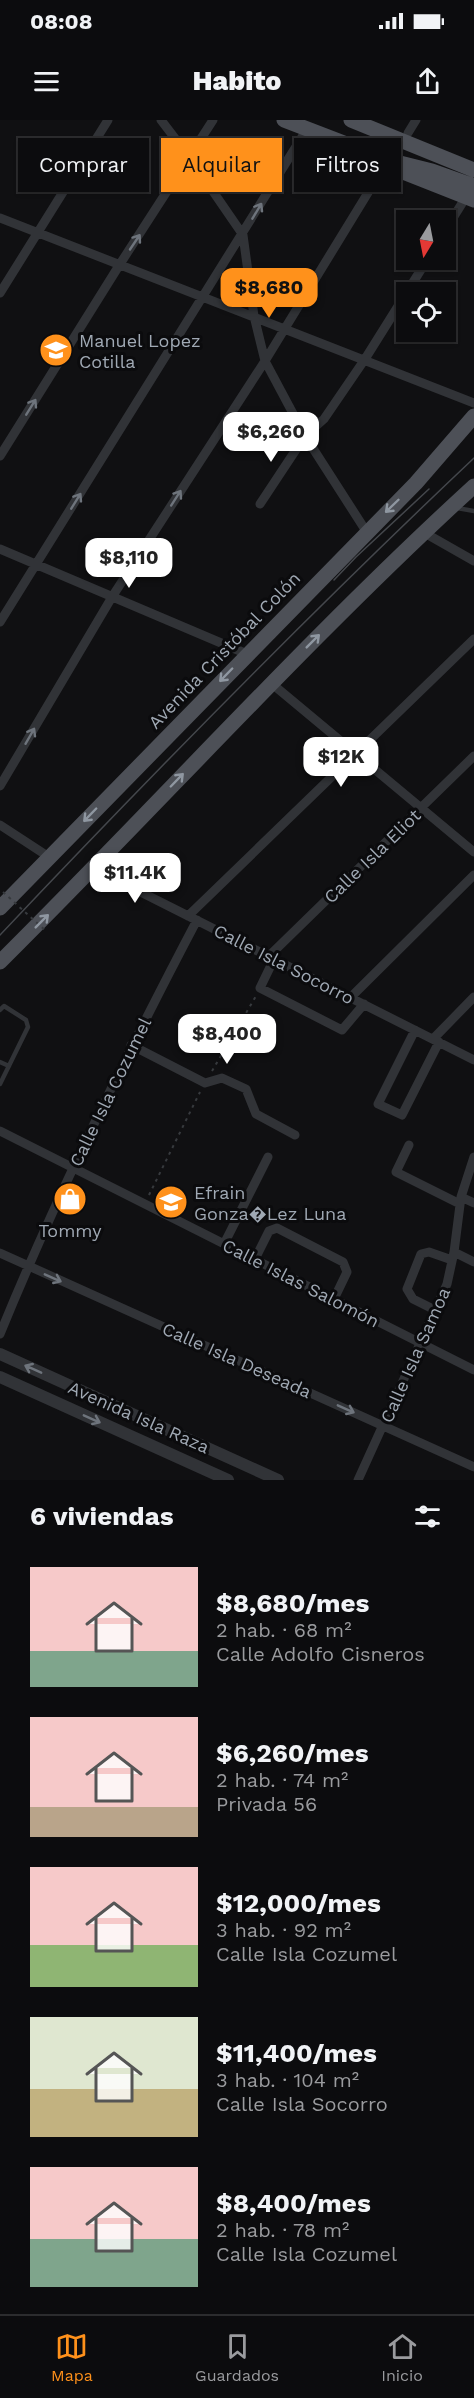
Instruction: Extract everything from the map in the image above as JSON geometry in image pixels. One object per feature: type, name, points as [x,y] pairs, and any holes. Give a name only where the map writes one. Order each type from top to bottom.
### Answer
[{"type":"main road","points":[[284,120],[331,138]]},
{"type":"main road","points":[[351,120],[375,125],[412,126],[474,159]]},
{"type":"main road","points":[[375,125],[474,170]]},
{"type":"main road","points":[[401,163],[432,171],[471,194]]},
{"type":"main road","name":"Avenida Cristóbal Colón","points":[[0,908],[366,531],[416,483],[474,416]]},
{"type":"main road","points":[[416,483],[474,432]]},
{"type":"main road","points":[[0,962],[271,682],[423,532],[474,486]]},
{"type":"street","points":[[0,293],[108,120]]},
{"type":"street","points":[[161,120],[175,138]]},
{"type":"street","points":[[202,138],[213,120]]},
{"type":"street","points":[[0,622],[308,129]]},
{"type":"street","points":[[0,456],[168,192]]},
{"type":"street","points":[[213,192],[243,235],[254,316],[265,361],[304,436],[366,531]]},
{"type":"street","points":[[0,786],[112,597],[265,361],[368,192]]},
{"type":"street","points":[[456,215],[471,194]]},
{"type":"street","points":[[0,218],[474,402]]},
{"type":"street","points":[[260,504],[304,436],[324,419],[421,270]]},
{"type":"street","points":[[423,532],[474,561]]},
{"type":"street","points":[[0,549],[247,654]]},
{"type":"street","name":"Calle Isla Cozumel","points":[[0,1334],[73,1167],[193,918],[474,639]]},
{"type":"street","points":[[271,682],[474,852]]},
{"type":"street","name":"Calle Isla Eliot","points":[[260,988],[272,957],[474,756]]},
{"type":"street","points":[[0,825],[49,857]]},
{"type":"street","name":"Calle Isla Socorro","points":[[93,868],[474,1060]]},
{"type":"street","points":[[351,997],[474,875]]},
{"type":"street","points":[[260,988],[342,1030],[364,1004]]},
{"type":"street","points":[[415,1030],[378,1104],[402,1115],[436,1040],[474,997]]},
{"type":"street","points":[[131,1045],[205,1083],[222,1078],[246,1089],[256,1114],[295,1135]]},
{"type":"street","name":"Calle Islas Salomón","points":[[0,1131],[474,1370]]},
{"type":"street","points":[[409,1145],[396,1172],[461,1200],[474,1203]]},
{"type":"street","points":[[224,1244],[268,1157]]},
{"type":"street","name":"Calle Isla Samoa","points":[[358,1480],[447,1284],[461,1200],[474,1157]]},
{"type":"street","points":[[255,1260],[269,1231],[277,1228],[343,1262],[347,1272],[334,1299]]},
{"type":"street","points":[[435,1310],[413,1299],[407,1289],[421,1254],[429,1252],[474,1262]]},
{"type":"street","name":"Calle Isla Deseada","points":[[0,1253],[474,1467]]},
{"type":"street","name":"Avenida Isla Raza","points":[[0,1354],[278,1480]]},
{"type":"street","name":"Avenida Isla Raza","points":[[0,1377],[228,1480]]},
{"type":"lane","points":[[451,507],[474,512]]},
{"type":"lane","points":[[0,1084],[28,1028],[26,1020],[1,1006]]},
{"type":"lane","points":[[0,1062],[9,1066]]},
{"type":"path","points":[[3,892],[47,932]]},
{"type":"path","points":[[145,1204],[205,1083],[260,988]]},
{"type":"tram line","points":[[0,935],[234,693],[474,458]]},
{"type":"tram line","points":[[334,580],[429,489]]},
{"type":"place","name":"Manuel Lopez Cotilla","points":[[56,350]]},
{"type":"place","name":"Tommy","points":[[70,1199]]},
{"type":"place","name":"Efrain Gonza�Lez Luna","points":[[171,1202]]}]
